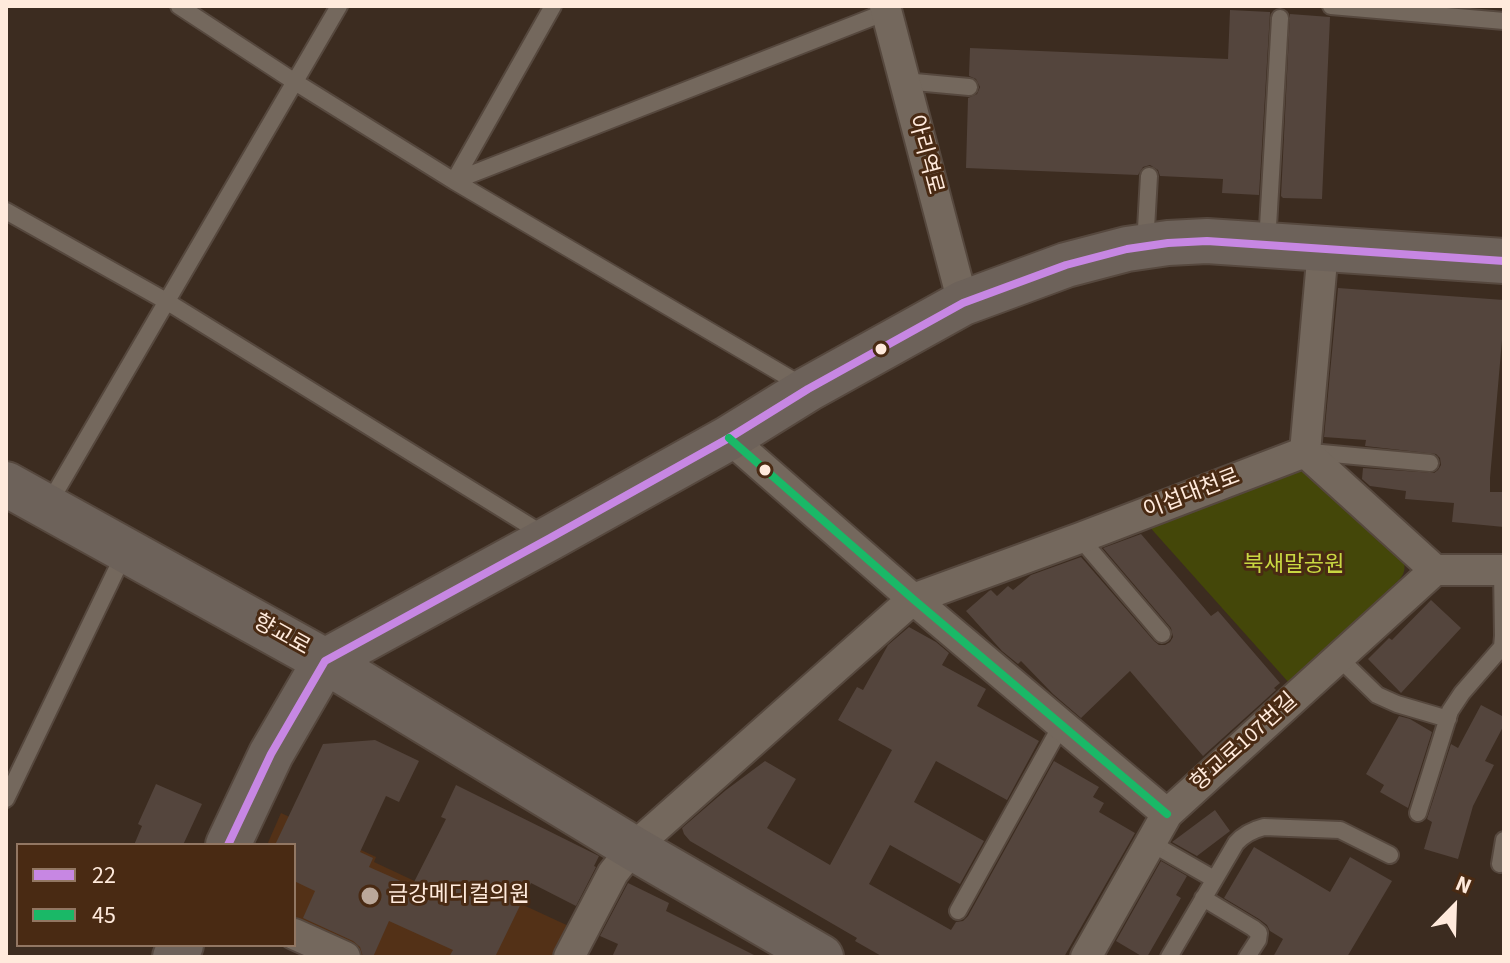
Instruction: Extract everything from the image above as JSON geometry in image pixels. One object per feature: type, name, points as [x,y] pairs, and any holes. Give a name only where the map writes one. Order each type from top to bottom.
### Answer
[{"type":"main road","points":[[229,843],[271,754],[325,661],[729,438],[808,389],[963,303],[1066,265],[1127,249],[1168,243],[1207,241],[1504,261]]},
{"type":"main road","name":"향교로","points":[[6,484],[325,661],[633,848],[821,957]]},
{"type":"street","name":"아리역로","points":[[885,9],[963,303]]},
{"type":"street","points":[[1323,249],[1305,452],[1435,570],[1503,570]]},
{"type":"street","points":[[729,438],[1167,814]]},
{"type":"street","name":"이섭대천로","points":[[913,599],[1305,452]]},
{"type":"street","name":"향교로107번길","points":[[1086,957],[1167,814],[1435,570]]},
{"type":"street","points":[[569,957],[613,873],[633,848],[913,599]]},
{"type":"street","points":[[296,935],[345,957]]},
{"type":"lane","points":[[179,6],[454,181],[808,389]]},
{"type":"lane","points":[[48,507],[339,6]]},
{"type":"lane","points":[[454,181],[553,6]]},
{"type":"lane","points":[[1331,6],[1504,21]]},
{"type":"lane","points":[[454,181],[885,9]]},
{"type":"lane","points":[[1267,245],[1280,18]]},
{"type":"lane","points":[[904,81],[969,87]]},
{"type":"lane","points":[[1145,247],[1149,176]]},
{"type":"lane","points":[[6,211],[166,301],[550,538]]},
{"type":"lane","name":"이섭대천로","points":[[1305,452],[1430,463]]},
{"type":"lane","points":[[1080,538],[1162,634]]},
{"type":"lane","points":[[6,799],[12,770],[125,550]]},
{"type":"lane","points":[[1418,813],[1456,701],[1502,647],[1503,570]]},
{"type":"lane","points":[[1339,658],[1377,695],[1448,719]]},
{"type":"lane","points":[[958,911],[1062,724]]},
{"type":"lane","points":[[1169,957],[1236,843],[1252,830],[1264,827],[1340,830],[1390,855]]},
{"type":"lane","points":[[1500,864],[1504,840]]},
{"type":"lane","points":[[1151,843],[1214,879]]},
{"type":"lane","points":[[1203,898],[1259,933],[1247,957]]},
{"type":"shaded area","name":"금강메디컬의원","points":[[281,813],[376,857],[374,862],[470,907],[480,885],[573,928],[560,957],[360,957],[296,927],[296,843],[268,843]]},
{"type":"green space","name":"북새말공원","points":[[1303,460],[1401,556],[1404,568],[1399,580],[1290,684],[1147,524]]},
{"type":"building","points":[[1230,10],[1270,12],[1259,195],[1222,193],[1223,179],[1160,176],[1158,170],[1150,165],[1143,167],[1138,175],[966,168],[968,98],[977,94],[980,87],[976,79],[969,76],[970,48],[1228,59]]},
{"type":"building","points":[[1290,14],[1330,17],[1322,199],[1281,196]]},
{"type":"building","points":[[1338,288],[1504,300],[1490,492],[1504,492],[1504,527],[1452,522],[1454,503],[1405,499],[1406,491],[1370,486],[1362,479],[1363,468],[1434,473],[1441,465],[1436,454],[1365,446],[1366,440],[1324,437]]},
{"type":"building","points":[[1141,534],[1211,616],[1218,611],[1280,683],[1203,756],[1130,671],[1081,718],[1021,661],[1018,664],[1002,651],[966,611],[991,590],[997,596],[1008,586],[1013,590],[1031,575],[1081,557],[1154,641],[1165,645],[1173,637],[1171,628],[1103,548]]},
{"type":"building","points":[[1431,600],[1461,628],[1401,693],[1368,659],[1389,638],[1392,640]]},
{"type":"building","points":[[909,627],[949,653],[942,665],[986,689],[977,706],[1039,741],[1007,800],[936,761],[914,802],[984,841],[960,884],[890,845],[869,884],[951,930],[956,922],[968,916],[1054,761],[1099,787],[1093,797],[1104,803],[1099,812],[1135,833],[1064,957],[883,957],[855,941],[857,938],[690,841],[684,834],[682,828],[765,761],[796,779],[767,828],[830,865],[892,750],[838,720],[857,687],[863,690],[888,645]]},
{"type":"building","points":[[1481,705],[1504,717],[1504,725],[1485,761],[1494,765],[1473,806],[1458,859],[1424,849],[1432,822],[1427,819],[1451,744],[1458,748]]},
{"type":"building","points":[[1399,716],[1432,732],[1408,808],[1380,792],[1384,785],[1366,774]]},
{"type":"building","points":[[375,740],[419,761],[399,802],[386,796],[360,852],[373,858],[369,867],[412,886],[446,819],[441,817],[456,785],[599,856],[576,906],[531,883],[495,957],[449,957],[453,950],[389,921],[373,957],[363,957],[360,947],[353,941],[303,918],[315,891],[296,882],[296,843],[276,843],[323,744]]},
{"type":"building","points":[[156,784],[202,804],[184,843],[135,843],[142,826],[138,824]]},
{"type":"building","points":[[1215,810],[1230,831],[1197,856],[1172,842]]},
{"type":"building","points":[[1254,847],[1330,892],[1350,857],[1392,881],[1347,957],[1273,957],[1283,939],[1259,919],[1224,898]]},
{"type":"building","points":[[1161,861],[1187,876],[1176,895],[1181,898],[1147,957],[1143,957],[1116,941]]},
{"type":"building","points":[[628,883],[669,903],[666,911],[758,957],[612,957],[618,944],[600,936]]},
{"type":"transit line","name":"22","points":[[229,843],[271,754],[325,661],[729,438],[808,389],[963,303],[1066,265],[1127,249],[1168,243],[1207,241],[1504,261]]},
{"type":"transit line","name":"45","points":[[729,438],[1167,814]]},
{"type":"place","name":"금강메디컬의원","points":[[370,896]]}]
